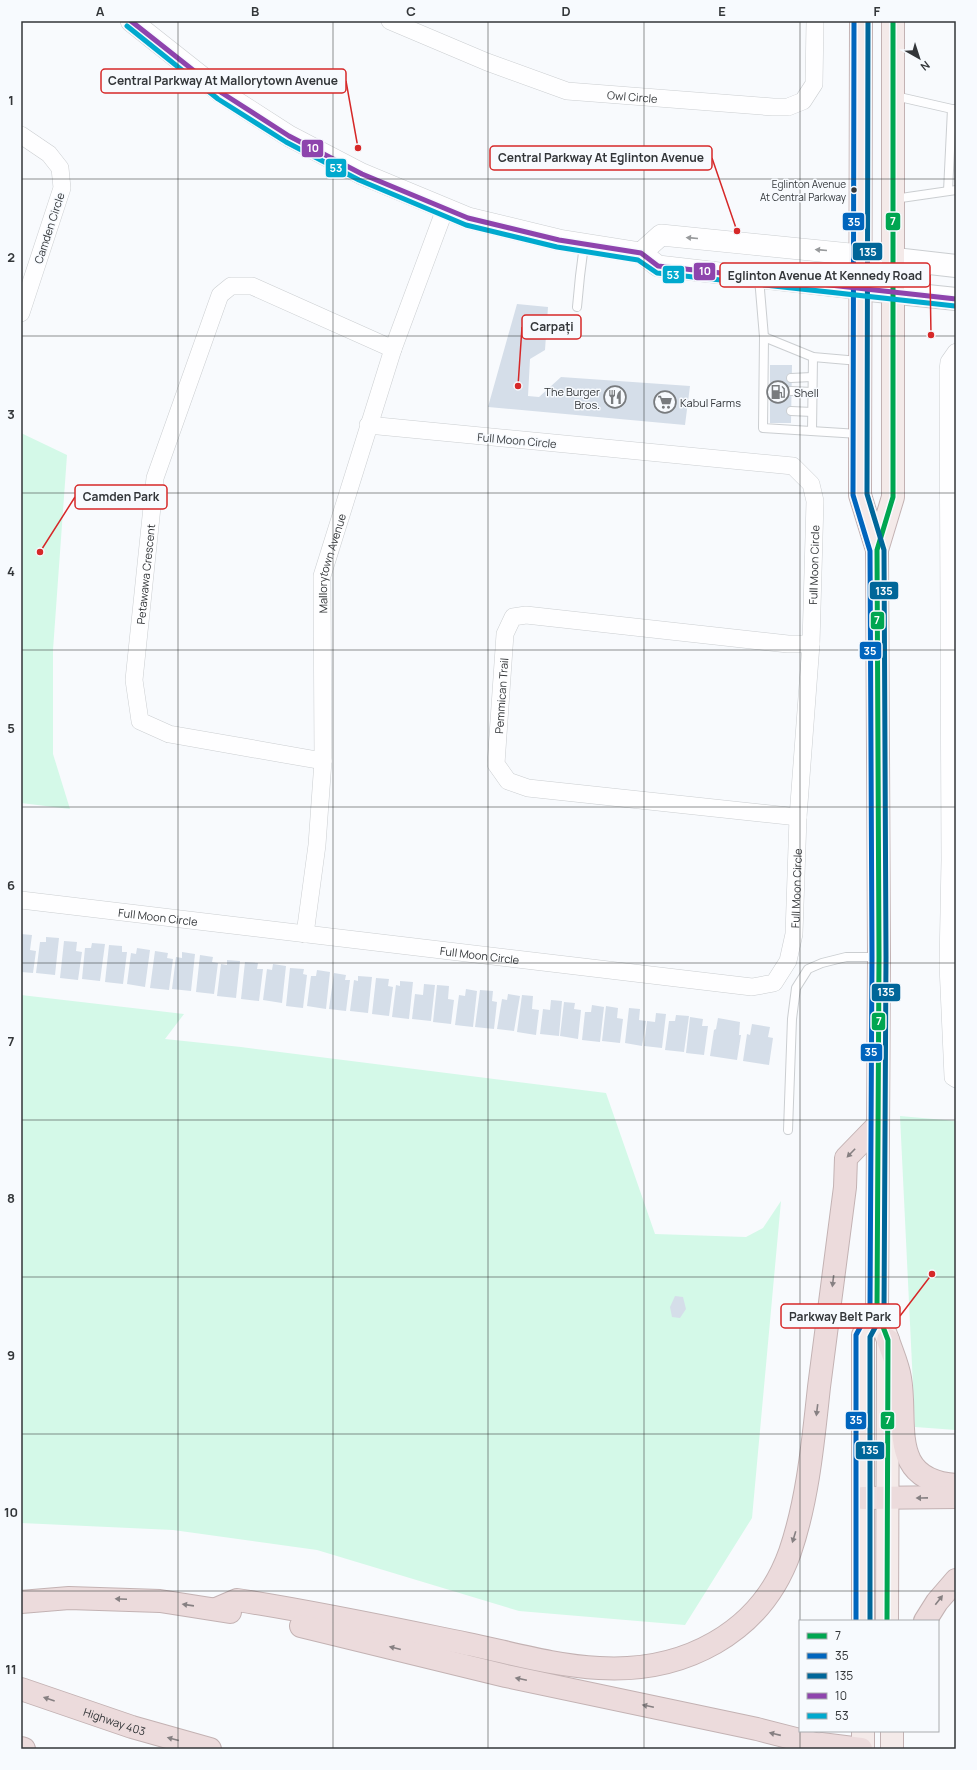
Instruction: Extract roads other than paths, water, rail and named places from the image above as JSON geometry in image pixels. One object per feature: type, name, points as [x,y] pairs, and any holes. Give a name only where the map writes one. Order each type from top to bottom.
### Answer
[{"type":"highway","points":[[216,1609],[237,1600],[382,1626],[559,1663],[602,1668],[640,1668],[678,1660],[697,1653],[717,1642],[739,1626],[757,1607],[774,1584],[789,1554],[802,1512],[819,1395],[844,1195],[846,1158],[878,1125]]},
{"type":"highway","points":[[888,1340],[900,1378],[903,1444],[908,1458],[921,1473],[932,1479],[947,1484],[956,1484]]},
{"type":"highway","points":[[863,1498],[956,1497]]},
{"type":"highway","points":[[926,1620],[937,1602],[956,1580]]},
{"type":"highway","points":[[21,1602],[69,1598],[160,1601],[216,1609],[301,1626],[506,1676],[835,1749]]},
{"type":"highway","name":"Highway 403","points":[[21,1689],[132,1727],[210,1749]]},
{"type":"highway","points":[[813,1743],[862,1749]]},
{"type":"main road","points":[[861,21],[860,495],[877,550],[879,957],[877,1312],[888,1340],[887,1620]]},
{"type":"main road","points":[[877,550],[893,497],[893,21]]},
{"type":"main road","points":[[860,255],[956,266]]},
{"type":"main road","points":[[860,289],[956,299]]},
{"type":"main road","points":[[863,1620],[862,1335],[877,1312]]},
{"type":"main road","points":[[862,1749],[863,1732]]},
{"type":"main road","points":[[892,1732],[892,1749]]},
{"type":"street","points":[[131,21],[200,77],[268,123],[362,174],[468,218],[584,245],[641,254],[658,266],[860,289]]},
{"type":"street","name":"Owl Circle","points":[[390,21],[487,62],[567,91],[773,108],[788,107],[803,101],[814,84],[815,21]]},
{"type":"street","name":"Camden Circle","points":[[21,135],[49,154],[60,168],[62,188],[21,312]]},
{"type":"street","name":"Mallorytown Avenue","points":[[305,934],[317,845],[323,762],[322,576],[393,349],[446,209]]},
{"type":"street","points":[[641,254],[661,235],[860,255]]},
{"type":"street","name":"Petawawa Crescent","points":[[323,762],[169,734],[140,721],[134,680],[155,478],[220,295],[231,286],[252,286],[393,349]]},
{"type":"street","points":[[956,352],[949,362],[948,370],[953,860],[948,965],[953,1077],[956,1079]]},
{"type":"street","name":"Full Moon Circle","points":[[21,900],[752,987],[774,983],[788,961],[794,934],[798,817],[811,644],[814,501],[811,484],[793,466],[368,425]]},
{"type":"street","name":"Pemmican Trail","points":[[798,817],[528,788],[508,781],[496,764],[504,634],[513,618],[526,615],[788,644],[811,644]]},
{"type":"lane","points":[[894,96],[954,109],[952,191],[894,199]]},
{"type":"lane","points":[[577,307],[584,245]]},
{"type":"lane","points":[[758,277],[764,337],[766,378],[766,412],[763,428],[860,434]]},
{"type":"lane","points":[[764,337],[813,357],[860,361]]},
{"type":"lane","points":[[812,431],[813,357]]},
{"type":"lane","points":[[791,378],[812,377]]},
{"type":"lane","points":[[791,391],[812,392]]},
{"type":"lane","points":[[791,411],[812,412]]},
{"type":"lane","points":[[788,1130],[792,1019],[796,988],[808,969],[822,963],[846,957],[879,957]]},
{"type":"place","name":"Central Parkway At Mallorytown Avenue","points":[[358,148]]},
{"type":"place","name":"Eglinton Avenue At Central Parkway","points":[[854,190]]},
{"type":"place","name":"Central Parkway At Eglinton Avenue","points":[[737,231]]},
{"type":"place","name":"Eglinton Avenue At Kennedy Road","points":[[931,335]]},
{"type":"place","name":"Carpați","points":[[518,386]]},
{"type":"place","name":"Shell","points":[[778,392]]},
{"type":"place","name":"The Burger Bros.","points":[[615,397]]},
{"type":"place","name":"Kabul Farms","points":[[665,402]]},
{"type":"place","name":"Camden Park","points":[[40,552]]},
{"type":"place","name":"Parkway Belt Park","points":[[932,1274]]}]
